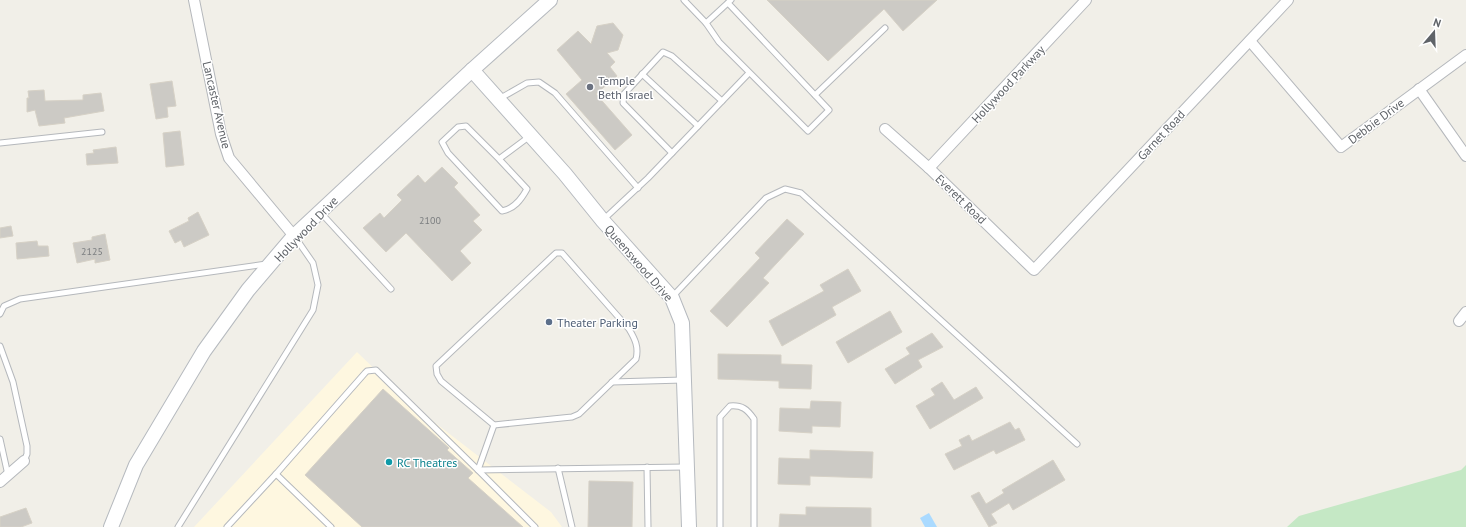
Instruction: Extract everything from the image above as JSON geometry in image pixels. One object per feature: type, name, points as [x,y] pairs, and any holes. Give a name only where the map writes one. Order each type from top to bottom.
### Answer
[{"type":"main road","name":"Hollywood Drive","points":[[111,527],[136,465],[204,352],[248,290],[294,236],[472,70],[550,0]]},
{"type":"main road","name":"Queenswood Drive","points":[[472,70],[565,174],[603,221],[672,298],[682,323],[686,380],[689,527]]},
{"type":"street","name":"Lancaster Avenue","points":[[194,0],[222,134],[229,158],[294,236]]},
{"type":"street","name":"Hollywood Parkway","points":[[930,168],[1086,0]]},
{"type":"street","name":"Garnet Road","points":[[1034,270],[1288,0]]},
{"type":"street","name":"Debbie Drive","points":[[1250,41],[1341,147],[1466,55]]},
{"type":"street","points":[[1419,89],[1466,156]]},
{"type":"street","name":"Everett Road","points":[[885,129],[930,168],[1034,270]]},
{"type":"street","points":[[1459,321],[1466,312]]},
{"type":"street","points":[[0,482],[24,461]]},
{"type":"lane","points":[[684,0],[706,22],[719,42],[808,132],[829,110],[729,2],[706,22]]},
{"type":"lane","points":[[815,95],[885,28]]},
{"type":"lane","points":[[672,153],[623,103],[624,94],[663,52],[672,56],[722,101]]},
{"type":"lane","points":[[603,221],[638,188],[749,72]]},
{"type":"lane","points":[[642,74],[698,126]]},
{"type":"lane","points":[[498,99],[527,83],[539,82],[554,93],[638,188]]},
{"type":"lane","points":[[466,126],[499,159],[527,189],[522,198],[510,209],[502,211],[448,153],[442,142],[458,127],[466,126]]},
{"type":"lane","points":[[0,143],[102,132]]},
{"type":"lane","points":[[499,159],[531,136]]},
{"type":"lane","points":[[672,298],[766,198],[785,189],[801,193],[1077,444]]},
{"type":"lane","points":[[320,212],[391,289]]},
{"type":"lane","points":[[178,527],[313,310],[318,285],[313,263],[294,236]]},
{"type":"lane","points":[[556,253],[562,253],[630,329],[636,340],[638,350],[636,359],[579,414],[494,425],[441,381],[437,374],[436,366],[556,253]]},
{"type":"lane","points":[[0,314],[4,306],[20,299],[271,263]]},
{"type":"lane","points":[[0,346],[13,382],[27,446],[27,454],[24,461]]},
{"type":"lane","points":[[227,527],[276,474],[364,373],[376,370],[535,527]]},
{"type":"lane","points":[[612,382],[686,380]]},
{"type":"lane","points":[[720,527],[720,417],[730,406],[741,405],[749,411],[754,419],[754,527]]},
{"type":"lane","points":[[478,470],[494,425]]},
{"type":"lane","points":[[0,439],[8,475]]},
{"type":"lane","points":[[478,470],[688,466]]},
{"type":"lane","points":[[647,467],[648,527]]},
{"type":"lane","points":[[558,468],[572,527]]},
{"type":"lane","points":[[276,474],[331,527]]},
{"type":"shaded area","points":[[357,352],[412,405],[551,512],[562,527],[194,527]]},
{"type":"green space","points":[[1466,465],[1466,527],[1287,527],[1299,516],[1461,470]]},
{"type":"water","points":[[929,513],[937,527],[925,527],[920,518]]},
{"type":"building","points":[[767,0],[937,0],[903,31],[884,9],[828,61]]},
{"type":"building","name":"Temple Beth Israel","points":[[613,23],[623,35],[618,50],[607,53],[615,62],[610,67],[617,76],[596,94],[632,135],[615,150],[566,94],[582,80],[557,50],[578,31],[591,44],[597,26]]},
{"type":"building","points":[[172,81],[176,106],[167,107],[168,117],[156,119],[150,84]]},
{"type":"building","points":[[44,90],[45,101],[83,100],[83,95],[101,93],[104,111],[64,118],[65,123],[39,126],[35,110],[27,112],[27,98],[29,98],[28,91]]},
{"type":"building","points":[[180,131],[184,165],[166,167],[163,133]]},
{"type":"building","points":[[116,147],[118,163],[87,165],[86,154],[94,153],[93,150]]},
{"type":"building","points":[[442,167],[458,183],[454,187],[480,215],[473,221],[482,230],[460,251],[471,263],[452,281],[406,233],[386,252],[363,228],[380,213],[384,218],[402,200],[397,195],[418,175],[425,183]]},
{"type":"building","points":[[198,212],[209,235],[184,247],[181,240],[175,243],[169,231],[189,221],[188,218]]},
{"type":"building","points":[[787,219],[804,234],[763,278],[769,283],[727,327],[710,311],[760,258],[755,253]]},
{"type":"building","points":[[11,226],[13,236],[0,238],[0,228]]},
{"type":"building","points":[[105,234],[110,260],[95,263],[95,259],[77,263],[73,243],[92,240],[92,237]]},
{"type":"building","points":[[37,241],[38,246],[48,246],[49,256],[17,259],[16,243]]},
{"type":"building","points":[[848,269],[861,291],[832,307],[836,315],[782,346],[769,321],[824,291],[820,285]]},
{"type":"building","points":[[890,311],[902,332],[848,363],[836,342]]},
{"type":"building","points":[[932,333],[943,347],[918,360],[922,367],[895,384],[885,369],[910,354],[906,348]]},
{"type":"building","points":[[718,354],[781,355],[781,364],[812,365],[811,389],[779,388],[779,381],[718,379]]},
{"type":"building","points":[[942,382],[954,400],[976,387],[983,398],[930,429],[916,406],[935,395],[931,389]]},
{"type":"building","name":"RC Theatres","points":[[383,389],[449,448],[447,450],[473,473],[468,478],[523,527],[362,527],[305,475]]},
{"type":"building","points":[[811,401],[841,402],[840,427],[812,426],[812,433],[779,431],[780,408],[810,409]]},
{"type":"building","points":[[1010,422],[1015,430],[1019,428],[1025,440],[996,454],[994,450],[954,470],[945,454],[962,446],[959,440],[969,435],[972,441]]},
{"type":"building","points":[[810,450],[873,452],[872,478],[810,476],[810,485],[778,484],[779,458],[810,459]]},
{"type":"building","points":[[1053,460],[1065,480],[1013,510],[1009,503],[991,514],[997,523],[989,527],[971,496],[979,492],[986,504],[1004,493],[1002,490]]},
{"type":"building","points":[[589,481],[633,482],[632,527],[588,527]]},
{"type":"building","points":[[806,507],[871,508],[871,527],[779,527],[780,514],[806,515]]},
{"type":"building","points":[[26,508],[32,523],[21,527],[0,527],[0,517]]},
{"type":"place","name":"Temple Beth Israel","points":[[590,87]]},
{"type":"place","name":"Theater Parking","points":[[549,322]]},
{"type":"place","name":"RC Theatres","points":[[389,462]]}]
